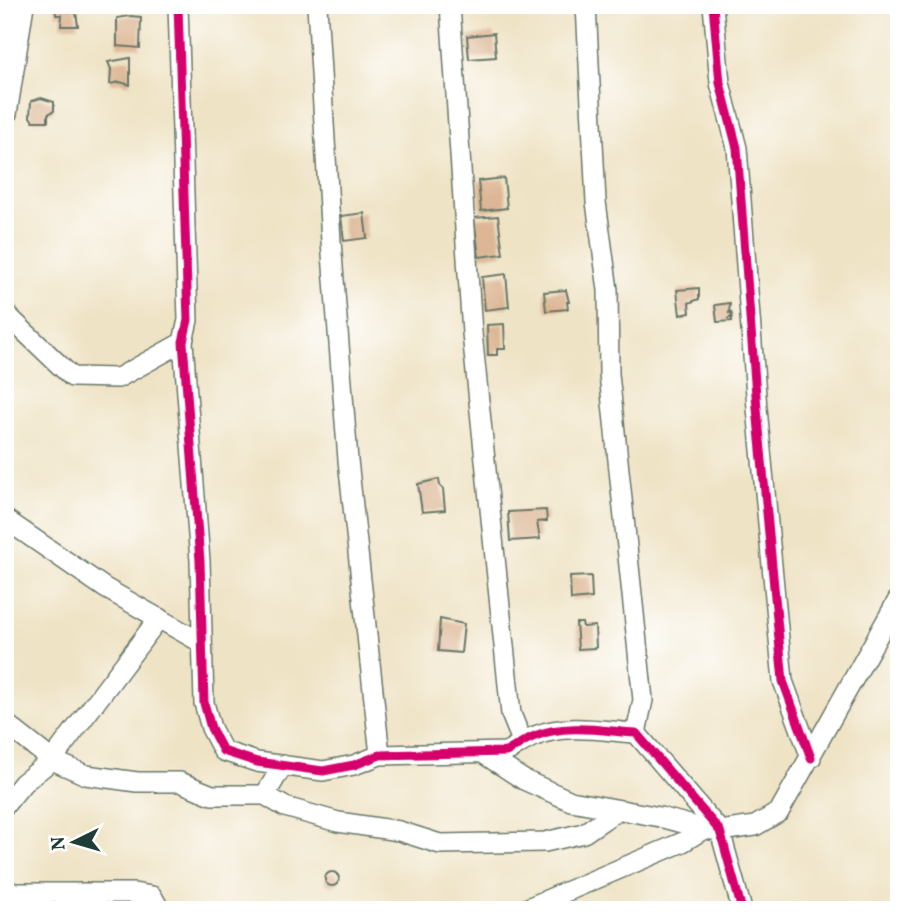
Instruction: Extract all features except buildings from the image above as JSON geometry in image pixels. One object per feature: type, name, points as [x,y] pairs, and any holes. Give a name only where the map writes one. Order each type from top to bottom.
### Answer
[{"type":"street","points":[[7,114],[24,5]]},
{"type":"street","points":[[178,5],[188,320],[183,342],[200,561],[204,703],[211,728],[223,751],[257,762],[323,771],[354,765],[380,755],[506,752],[538,734],[571,729],[636,733],[712,830],[742,910]]},
{"type":"street","points":[[317,5],[348,460],[380,755]]},
{"type":"street","points":[[450,5],[475,360],[511,714],[522,741]]},
{"type":"street","points":[[586,5],[596,202],[607,290],[609,374],[643,700],[636,733]]},
{"type":"street","points":[[713,5],[720,83],[737,148],[757,408],[783,681],[811,758]]},
{"type":"street","points":[[5,313],[72,377],[118,379],[183,342]]},
{"type":"street","points":[[5,519],[105,587],[202,643]]},
{"type":"street","points":[[523,910],[712,830],[755,826],[779,812],[899,598]]},
{"type":"street","points":[[5,805],[23,783],[52,760],[159,618]]},
{"type":"street","points":[[5,723],[52,760],[86,775],[136,782],[180,782],[212,795],[265,795],[285,807],[338,822],[400,831],[440,844],[545,842],[584,833],[618,810]]},
{"type":"street","points":[[484,754],[524,780],[571,802],[712,830]]},
{"type":"street","points":[[265,795],[284,765]]},
{"type":"street","points":[[5,890],[15,893],[134,893],[152,896],[160,910]]},
{"type":"cycle path","points":[[178,5],[188,320],[183,342],[200,561],[204,703],[211,728],[223,751],[257,762],[323,771],[354,765],[380,755],[506,752],[531,738],[559,730],[636,733],[720,831],[742,910]]},
{"type":"cycle path","points":[[713,5],[720,83],[737,148],[757,408],[783,681],[811,758]]}]
